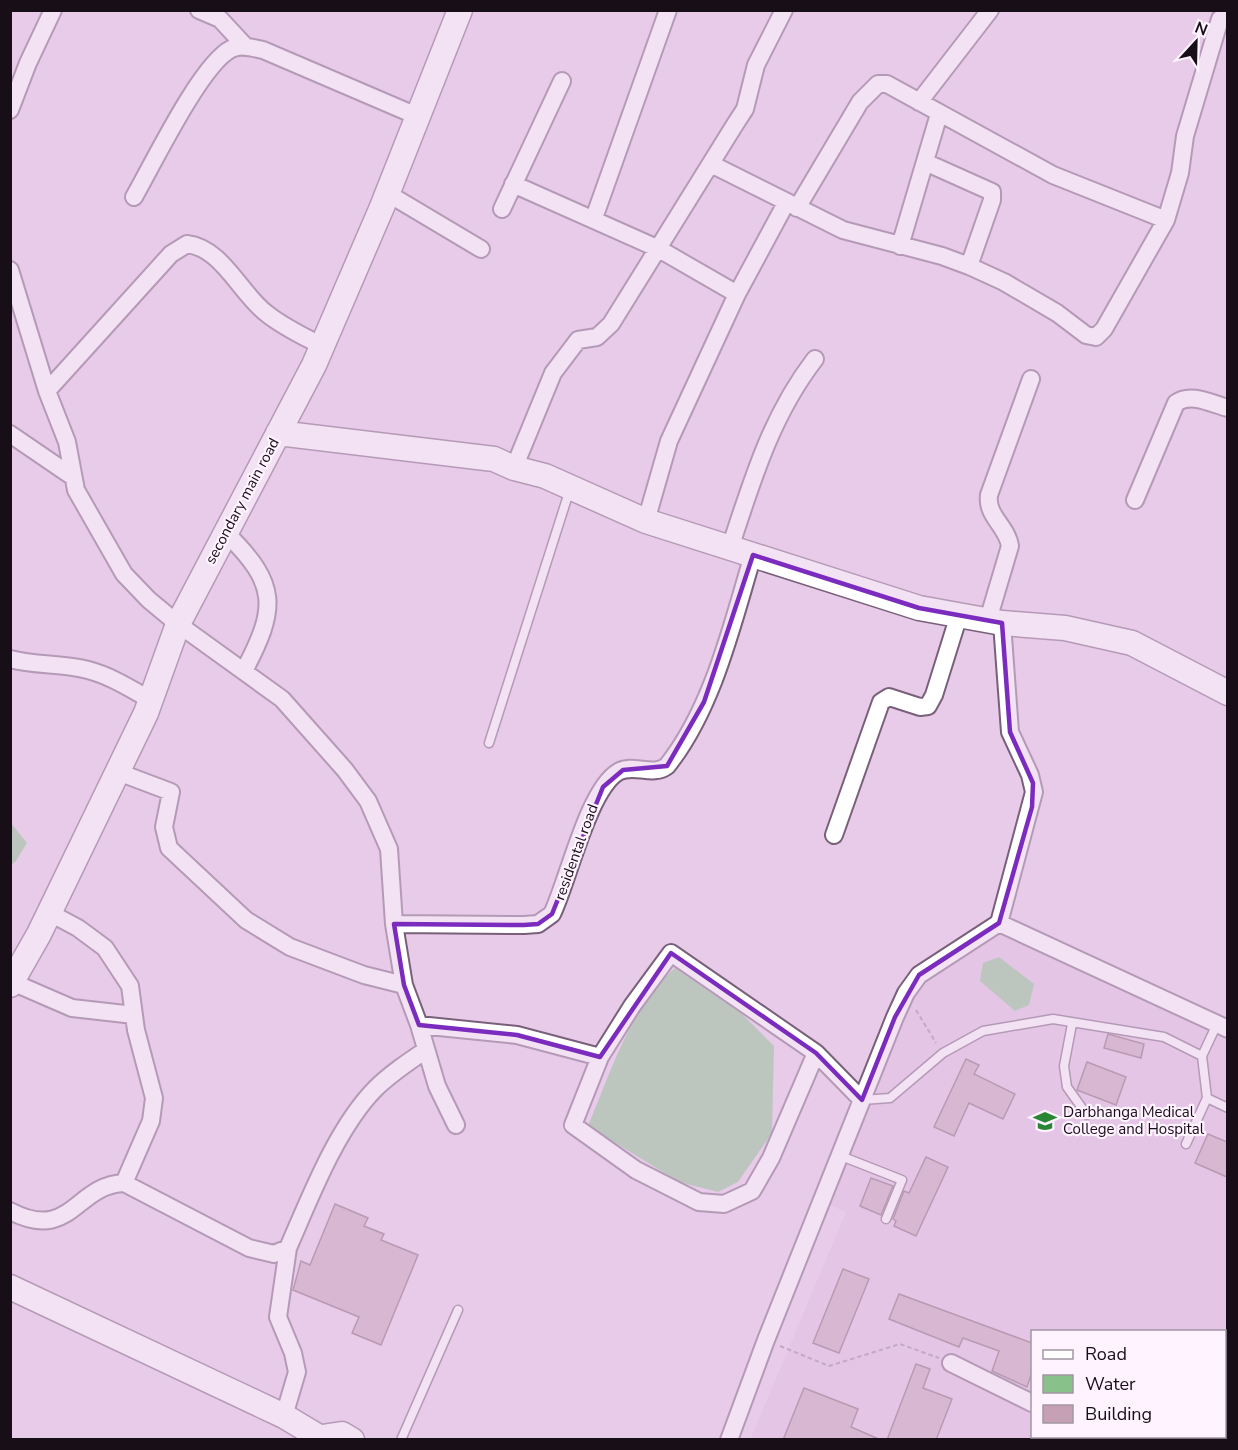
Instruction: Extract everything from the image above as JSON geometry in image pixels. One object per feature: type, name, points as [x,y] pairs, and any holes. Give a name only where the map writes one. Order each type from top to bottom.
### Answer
[{"type":"street","points":[[10,110],[28,63],[53,10]]},
{"type":"street","points":[[199,10],[226,24],[246,46]]},
{"type":"street","name":"secondary main road","points":[[11,984],[118,772],[151,700],[178,624],[322,346],[387,193],[460,10]]},
{"type":"street","points":[[594,218],[668,10]]},
{"type":"street","points":[[514,468],[559,362],[578,340],[597,337],[611,324],[745,109],[756,65],[784,10]]},
{"type":"street","points":[[919,102],[990,10]]},
{"type":"street","points":[[711,164],[843,230],[942,256],[969,266],[1004,282],[1057,313],[1086,335],[1096,337],[1104,329],[1166,220],[1180,173],[1185,136],[1220,19],[1227,17]]},
{"type":"street","points":[[134,197],[196,89],[219,57],[233,48],[246,46],[263,50],[417,116]]},
{"type":"street","points":[[502,209],[562,81]]},
{"type":"street","points":[[646,521],[669,441],[737,294],[791,206],[868,92],[878,84],[887,84],[1053,175],[1166,220]]},
{"type":"street","points":[[900,246],[939,114]]},
{"type":"street","points":[[924,162],[992,192],[992,200],[969,266]]},
{"type":"street","points":[[513,184],[594,218],[659,249],[737,294]]},
{"type":"street","points":[[387,193],[481,249]]},
{"type":"street","points":[[47,391],[171,254],[187,244],[204,249],[215,258],[264,312],[322,346]]},
{"type":"street","points":[[10,270],[47,391],[67,442],[73,477],[81,501],[124,574],[149,600],[178,624],[282,699],[345,770],[368,801],[389,849],[394,924],[404,985],[419,1025],[437,1086],[456,1125]]},
{"type":"street","points":[[742,552],[764,447],[796,384],[815,360]]},
{"type":"street","points":[[729,1440],[766,1340],[906,993],[919,975],[999,923],[1011,872],[1032,807],[1034,792],[1030,775],[1010,732],[995,622],[1010,546],[1006,534],[988,508],[989,495],[1031,379]]},
{"type":"street","points":[[1135,500],[1176,403],[1187,398],[1227,408]]},
{"type":"street","points":[[278,433],[453,452],[494,459],[514,468],[545,476],[646,521],[919,608],[995,622],[1065,628],[1132,643],[1227,693]]},
{"type":"street","points":[[10,434],[73,477]]},
{"type":"street","points":[[226,533],[247,554],[256,568],[267,593],[269,607],[264,630],[244,671]]},
{"type":"street","name":"residental road","points":[[394,924],[524,925],[538,924],[552,914],[590,812],[603,787],[611,777],[623,770],[664,769],[704,702],[723,655],[742,552]]},
{"type":"street","points":[[834,835],[881,702],[889,697],[920,707],[928,706],[934,695],[959,615]]},
{"type":"street","points":[[10,659],[43,666],[63,665],[88,670],[106,676],[151,700]]},
{"type":"street","points":[[118,772],[171,792],[164,827],[169,848],[255,926],[290,947],[364,975],[404,985]]},
{"type":"street","points":[[48,912],[78,928],[105,948],[130,986],[134,1016],[154,1089],[154,1108],[124,1183]]},
{"type":"street","points":[[999,923],[1222,1027]]},
{"type":"street","points":[[816,1053],[771,1158],[752,1191],[724,1204],[699,1202],[636,1170],[573,1125],[600,1057],[632,1006],[671,953],[816,1053],[862,1100]]},
{"type":"street","points":[[11,984],[72,1008],[134,1016]]},
{"type":"street","points":[[419,1025],[517,1035],[600,1057]]},
{"type":"street","points":[[284,1416],[297,1372],[293,1353],[278,1317],[288,1248],[320,1176],[358,1109],[387,1077],[426,1050]]},
{"type":"street","points":[[10,1211],[29,1220],[47,1222],[108,1186],[124,1183],[249,1248],[274,1254],[288,1248]]},
{"type":"street","points":[[10,1287],[284,1416],[323,1438],[342,1434],[352,1440]]},
{"type":"street","points":[[951,1363],[1031,1403]]},
{"type":"lane","points":[[489,743],[571,487]]},
{"type":"lane","points":[[862,1100],[890,1098],[943,1053],[983,1031],[1053,1019],[1072,1024],[1164,1037],[1202,1056]]},
{"type":"lane","points":[[1072,1024],[1064,1066],[1067,1087],[1087,1115]]},
{"type":"lane","points":[[1186,1144],[1207,1098],[1202,1056],[1222,1027]]},
{"type":"lane","points":[[1207,1098],[1227,1108]]},
{"type":"lane","points":[[841,1156],[902,1180],[886,1219]]},
{"type":"lane","points":[[400,1440],[458,1310]]},
{"type":"path","points":[[906,993],[943,1053]]},
{"type":"path","points":[[766,1340],[830,1366],[900,1344],[951,1363]]},
{"type":"highlighted area","points":[[753,555],[919,608],[1002,623],[1010,732],[1033,783],[1032,807],[999,923],[919,975],[895,1017],[862,1100],[816,1053],[671,953],[600,1057],[517,1035],[419,1025],[404,985],[394,924],[524,925],[538,924],[552,914],[603,787],[623,770],[667,766],[704,702]]},
{"type":"shaded area","name":"Darbhanga Medical College and Hospital","points":[[1003,932],[1227,1038],[1227,1439],[750,1440],[846,1212],[830,1205],[909,1005],[922,981]]},
{"type":"water","points":[[10,822],[27,843],[11,865]]},
{"type":"water","points":[[999,957],[1034,984],[1029,1005],[1015,1011],[980,981],[983,963]]},
{"type":"water","points":[[675,968],[742,1014],[774,1046],[772,1133],[738,1182],[718,1192],[679,1182],[588,1126],[623,1041],[634,1021],[659,984]]},
{"type":"building","points":[[1108,1034],[1144,1044],[1141,1058],[1104,1048]]},
{"type":"building","points":[[966,1059],[979,1065],[974,1074],[1015,1094],[1003,1119],[969,1103],[954,1136],[934,1127]]},
{"type":"building","points":[[1087,1062],[1126,1077],[1116,1105],[1077,1090]]},
{"type":"building","points":[[1208,1134],[1227,1142],[1227,1177],[1195,1163]]},
{"type":"building","points":[[926,1157],[948,1167],[916,1236],[894,1226],[896,1221],[893,1219],[904,1191],[909,1193]]},
{"type":"building","points":[[871,1178],[893,1186],[881,1215],[860,1206]]},
{"type":"building","points":[[335,1204],[368,1218],[364,1226],[384,1234],[381,1240],[418,1255],[381,1345],[352,1333],[359,1317],[293,1290],[301,1261],[310,1265]]},
{"type":"building","points":[[843,1269],[869,1279],[839,1353],[813,1343]]},
{"type":"building","points":[[899,1294],[1031,1343],[1031,1375],[1027,1387],[992,1371],[999,1351],[963,1338],[959,1347],[889,1319]]},
{"type":"building","points":[[916,1364],[930,1369],[923,1388],[952,1399],[936,1440],[887,1440]]},
{"type":"building","points":[[804,1388],[858,1409],[851,1427],[881,1440],[783,1440]]},
{"type":"place","name":"Darbhanga Medical College and Hospital","points":[[1045,1121]]}]
